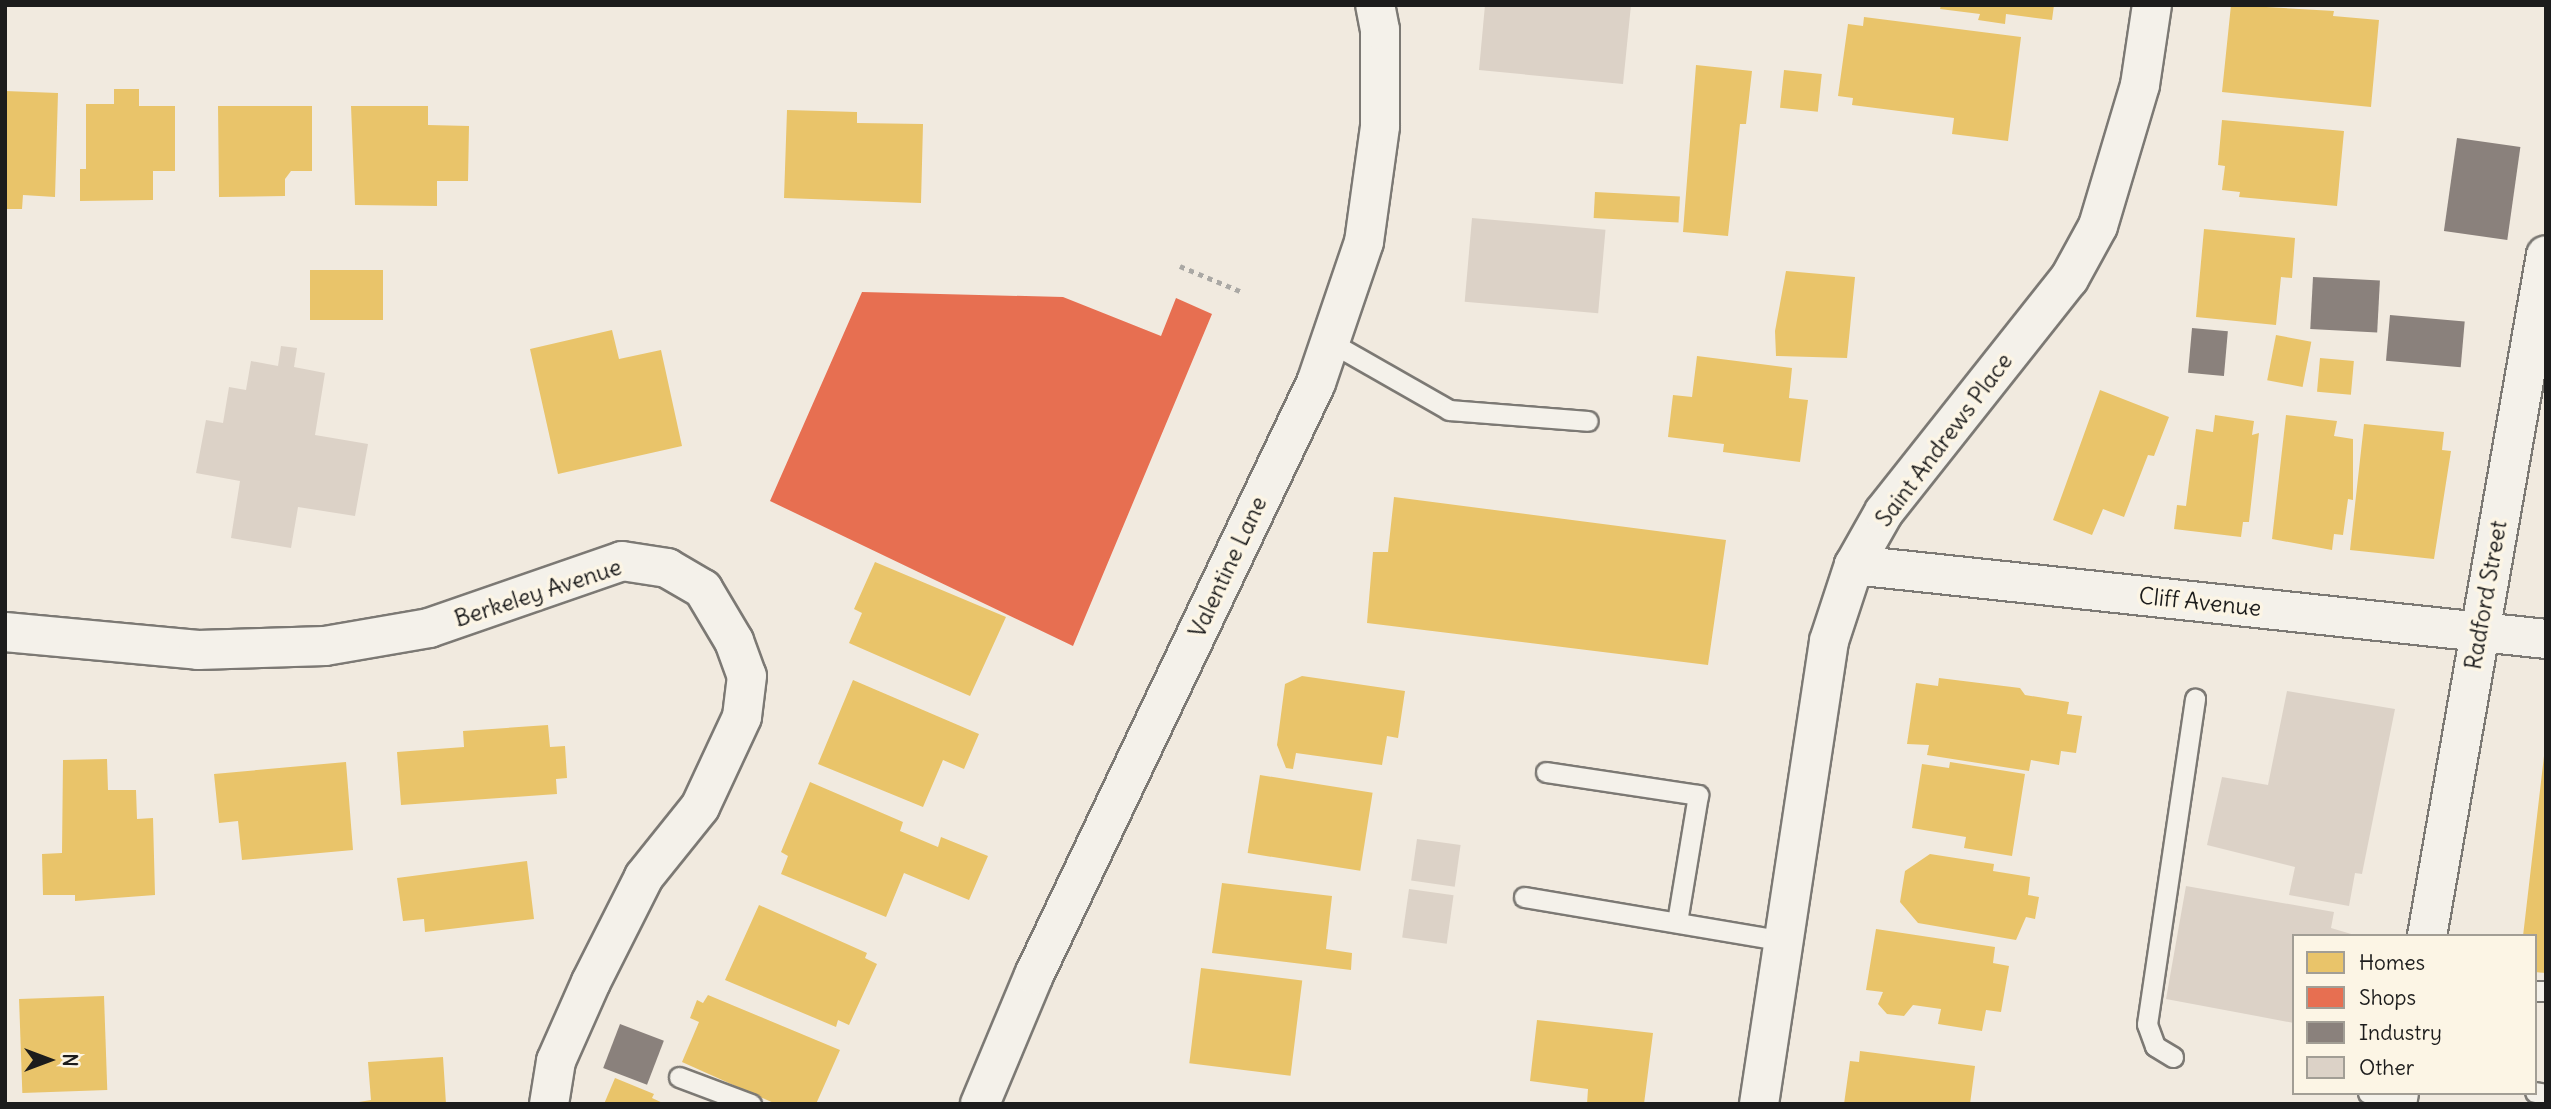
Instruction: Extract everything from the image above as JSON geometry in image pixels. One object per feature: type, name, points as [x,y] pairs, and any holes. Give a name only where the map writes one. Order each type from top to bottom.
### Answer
[{"type":"street","name":"Valentine Lane","points":[[980,1104],[1034,975],[1316,383],[1366,229],[1380,126],[1380,30],[1375,5]]},
{"type":"street","name":"Saint Andrews Place","points":[[1759,1104],[1829,641],[1854,565],[1884,512],[2069,279],[2098,226],[2140,85],[2152,5]]},
{"type":"street","name":"Radford Street","points":[[2427,934],[2546,254]]},
{"type":"street","name":"Berkeley Avenue","points":[[5,632],[198,650],[325,646],[429,628],[622,561],[667,568],[703,589],[734,641],[747,676],[742,717],[700,807],[644,877],[591,982],[556,1061],[549,1104]]},
{"type":"street","name":"Cliff Avenue","points":[[1854,565],[2546,639]]},
{"type":"lane","points":[[1330,342],[1449,410],[1588,421]]},
{"type":"lane","points":[[2173,1057],[2155,1046],[2147,1024],[2195,699]]},
{"type":"lane","points":[[1546,772],[1698,795],[1678,922]]},
{"type":"lane","points":[[1524,897],[1783,942]]},
{"type":"lane","points":[[679,1077],[751,1104]]},
{"type":"path","points":[[1180,266],[1240,291]]},
{"type":"building: Homes","points":[[1941,5],[2054,5],[2052,20],[2006,14],[2005,24],[1978,20],[1980,14],[1940,9]]},
{"type":"building: Homes","points":[[2231,5],[2334,11],[2333,16],[2379,20],[2371,107],[2222,92]]},
{"type":"building: Homes","points":[[1864,17],[2021,37],[2008,141],[1952,134],[1954,118],[1852,105],[1853,98],[1838,96],[1848,24],[1863,26]]},
{"type":"building: Homes","points":[[1696,65],[1752,71],[1746,124],[1740,124],[1728,236],[1683,232]]},
{"type":"building: Homes","points":[[1784,70],[1822,74],[1818,112],[1780,108]]},
{"type":"building: Homes","points":[[114,89],[139,89],[139,106],[175,106],[175,171],[153,171],[153,200],[80,201],[80,169],[86,169],[86,104],[114,104]]},
{"type":"building: Homes","points":[[5,91],[58,93],[55,197],[23,195],[22,209],[5,209]]},
{"type":"building: Homes","points":[[218,106],[312,106],[312,171],[291,171],[285,179],[285,196],[219,197]]},
{"type":"building: Homes","points":[[351,106],[428,106],[428,125],[469,126],[468,181],[437,181],[437,206],[355,205]]},
{"type":"building: Homes","points":[[787,110],[857,112],[857,123],[923,124],[921,203],[784,198]]},
{"type":"building: Homes","points":[[2222,120],[2344,131],[2337,206],[2239,197],[2240,192],[2222,190],[2225,166],[2218,165]]},
{"type":"building: Homes","points":[[1595,192],[1680,196],[1679,222],[1594,218]]},
{"type":"building: Homes","points":[[2204,229],[2295,238],[2292,278],[2281,277],[2276,325],[2196,317]]},
{"type":"building: Homes","points":[[310,270],[383,270],[383,320],[310,320]]},
{"type":"building: Homes","points":[[1786,271],[1855,277],[1847,358],[1776,356],[1775,331]]},
{"type":"building: Homes","points":[[612,330],[619,359],[661,350],[682,446],[558,474],[530,349]]},
{"type":"building: Homes","points":[[2276,335],[2311,342],[2303,387],[2267,380]]},
{"type":"building: Homes","points":[[1697,356],[1792,368],[1789,398],[1808,400],[1800,462],[1723,452],[1724,444],[1668,437],[1673,395],[1692,397]]},
{"type":"building: Homes","points":[[2320,358],[2354,361],[2351,395],[2317,392]]},
{"type":"building: Homes","points":[[2100,390],[2169,417],[2154,456],[2148,455],[2124,517],[2103,509],[2092,535],[2053,520]]},
{"type":"building: Homes","points":[[2215,415],[2254,421],[2252,435],[2259,433],[2249,522],[2243,522],[2241,537],[2174,529],[2177,505],[2186,506],[2196,429],[2213,432]]},
{"type":"building: Homes","points":[[2286,415],[2337,421],[2334,436],[2353,439],[2353,500],[2348,499],[2343,535],[2334,534],[2332,550],[2272,539]]},
{"type":"building: Homes","points":[[2364,424],[2444,432],[2442,450],[2451,451],[2434,559],[2350,550]]},
{"type":"building: Homes","points":[[1394,497],[1726,540],[1708,665],[1367,623],[1373,552],[1388,552]]},
{"type":"building: Homes","points":[[875,562],[1006,617],[970,696],[849,643],[862,613],[854,609]]},
{"type":"building: Homes","points":[[1302,676],[1405,691],[1398,738],[1387,736],[1382,765],[1296,753],[1293,769],[1286,768],[1277,745],[1285,684]]},
{"type":"building: Homes","points":[[1939,678],[2020,688],[2025,695],[2069,702],[2067,714],[2082,716],[2076,753],[2061,751],[2059,765],[2031,760],[2029,771],[1927,755],[1929,745],[1907,744],[1916,683],[1938,686]]},
{"type":"building: Homes","points":[[853,680],[979,734],[964,769],[943,760],[923,807],[818,764]]},
{"type":"building: Homes","points":[[548,725],[550,747],[565,746],[567,778],[556,779],[557,794],[401,805],[397,752],[464,747],[463,731]]},
{"type":"building: Homes","points":[[2546,756],[2546,973],[2537,972],[2537,934],[2523,934]]},
{"type":"building: Homes","points":[[107,759],[108,790],[136,790],[137,819],[153,818],[155,895],[75,901],[75,895],[43,895],[42,854],[62,853],[63,760]]},
{"type":"building: Homes","points":[[346,762],[353,850],[242,860],[238,821],[219,823],[214,774]]},
{"type":"building: Homes","points":[[1950,762],[2025,774],[2012,856],[1964,848],[1966,837],[1912,828],[1922,764],[1949,768]]},
{"type":"building: Homes","points":[[1260,775],[1373,793],[1360,871],[1248,853]]},
{"type":"building: Homes","points":[[810,782],[903,822],[900,831],[938,847],[941,837],[988,856],[969,900],[904,873],[886,917],[781,874],[788,856],[781,852]]},
{"type":"building: Homes","points":[[1930,854],[1994,864],[1993,871],[2030,877],[2028,895],[2039,897],[2035,919],[2026,917],[2016,940],[1918,923],[1900,902],[1905,871]]},
{"type":"building: Homes","points":[[527,861],[534,919],[425,932],[424,919],[403,921],[397,878]]},
{"type":"building: Homes","points":[[1222,883],[1332,896],[1326,949],[1352,953],[1351,970],[1212,953]]},
{"type":"building: Homes","points":[[759,905],[867,953],[865,958],[877,964],[849,1025],[838,1020],[836,1027],[725,980]]},
{"type":"building: Homes","points":[[1876,929],[1995,947],[1993,963],[2009,966],[2001,1012],[1986,1010],[1982,1031],[1938,1024],[1941,1009],[1913,1005],[1904,1016],[1887,1014],[1878,1004],[1883,992],[1866,990]]},
{"type":"building: Homes","points":[[1201,968],[1302,980],[1291,1076],[1189,1063]]},
{"type":"building: Homes","points":[[708,995],[840,1050],[816,1104],[776,1104],[682,1062],[699,1022],[690,1018],[697,1000],[703,1003]]},
{"type":"building: Homes","points":[[104,996],[107,1090],[22,1093],[19,999]]},
{"type":"building: Homes","points":[[1537,1020],[1653,1033],[1644,1104],[1587,1104],[1588,1089],[1530,1081]]},
{"type":"building: Homes","points":[[1860,1051],[1975,1066],[1970,1104],[1844,1104],[1850,1061],[1859,1062]]},
{"type":"building: Homes","points":[[443,1057],[446,1104],[347,1104],[371,1100],[368,1062]]},
{"type":"building: Homes","points":[[615,1078],[654,1094],[652,1098],[665,1104],[604,1104]]},
{"type":"building: Shops","points":[[862,292],[1063,297],[1161,336],[1176,298],[1212,314],[1073,646],[770,501]]},
{"type":"building: Industry","points":[[2457,138],[2520,147],[2507,240],[2444,231]]},
{"type":"building: Industry","points":[[2313,277],[2380,281],[2377,332],[2310,329]]},
{"type":"building: Industry","points":[[2390,315],[2465,322],[2461,367],[2386,361]]},
{"type":"building: Industry","points":[[2192,328],[2228,331],[2224,376],[2188,373]]},
{"type":"building: Industry","points":[[620,1024],[664,1041],[647,1085],[603,1068]]},
{"type":"building: Other","points":[[1485,5],[1631,5],[1623,84],[1479,70]]},
{"type":"building: Other","points":[[1472,218],[1605,230],[1598,313],[1465,302]]},
{"type":"building: Other","points":[[281,346],[297,348],[294,367],[325,373],[315,435],[368,444],[355,516],[298,507],[291,548],[231,538],[240,481],[196,473],[206,420],[223,423],[229,387],[246,390],[251,361],[278,366]]},
{"type":"building: Other","points":[[2287,691],[2395,709],[2362,874],[2355,873],[2349,906],[2289,895],[2295,867],[2207,845],[2222,777],[2268,785]]},
{"type":"building: Other","points":[[1417,839],[1461,845],[1455,887],[1411,881]]},
{"type":"building: Other","points":[[2186,886],[2334,912],[2331,928],[2351,934],[2292,934],[2292,1023],[2166,999]]},
{"type":"building: Other","points":[[1409,889],[1454,895],[1447,944],[1402,938]]}]
